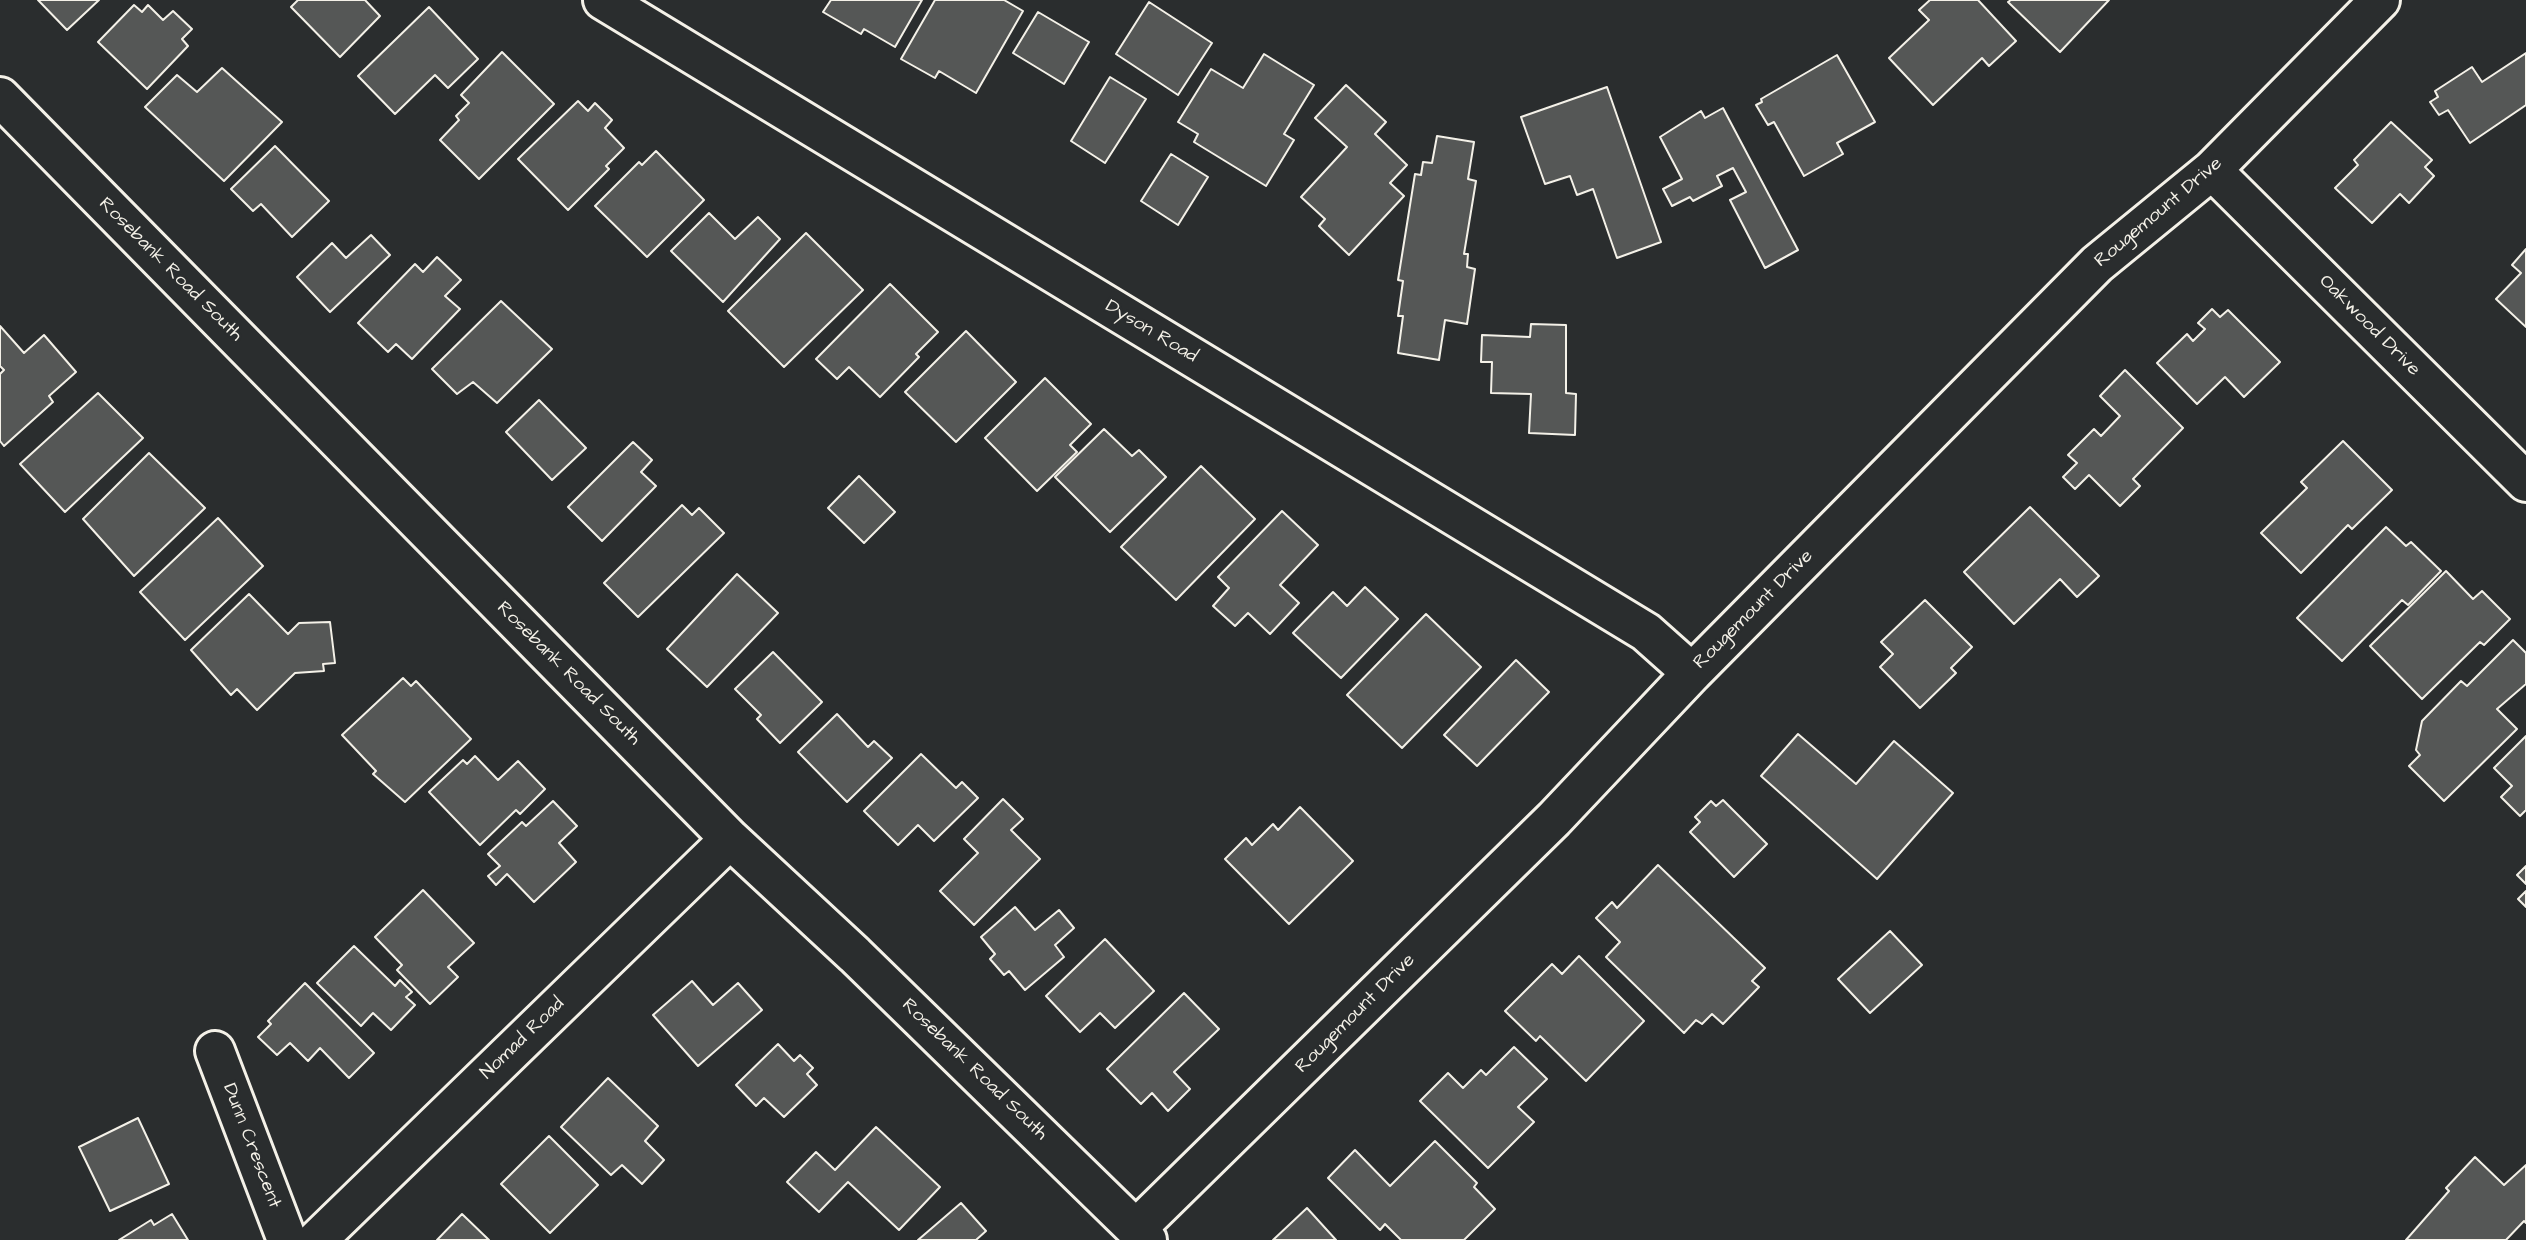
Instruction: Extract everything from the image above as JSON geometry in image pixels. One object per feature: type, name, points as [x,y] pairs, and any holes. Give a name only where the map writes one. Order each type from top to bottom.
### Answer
[{"type":"street","name":"Dyson Road","points":[[603,0],[1625,618],[1646,632],[1692,673]]},
{"type":"street","name":"Rougemount Drive","points":[[1142,1235],[1554,819],[1692,673],[2098,264],[2212,170],[2381,0]]},
{"type":"street","name":"Rosebank Road South","points":[[0,97],[730,839],[855,955],[1142,1235]]},
{"type":"street","name":"Oakwood Drive","points":[[2212,170],[2526,482]]},
{"type":"street","name":"Nomad Road","points":[[317,1240],[730,839]]},
{"type":"street","name":"Dunn Crescent","points":[[215,1051],[286,1240]]},
{"type":"building","points":[[38,0],[99,0],[67,30]]},
{"type":"building","points":[[298,0],[365,0],[380,16],[340,57],[291,7]]},
{"type":"building","points":[[831,0],[922,0],[895,47],[864,29],[861,34],[823,12]]},
{"type":"building","points":[[935,0],[1004,0],[1023,11],[976,93],[939,71],[935,78],[901,59]]},
{"type":"building","points":[[1930,0],[1978,0],[2016,41],[1989,66],[1982,58],[1933,105],[1889,58],[1929,20],[1919,10]]},
{"type":"building","points":[[2109,0],[2060,52],[2008,2]]},
{"type":"building","points":[[1149,2],[1212,43],[1178,95],[1116,54]]},
{"type":"building","points":[[134,5],[142,12],[148,5],[163,20],[173,11],[192,29],[182,39],[188,46],[147,89],[98,42]]},
{"type":"building","points":[[429,7],[478,59],[448,88],[435,75],[395,114],[358,76]]},
{"type":"building","points":[[1038,12],[1089,42],[1064,84],[1013,53]]},
{"type":"building","points":[[502,52],[554,104],[479,179],[440,140],[459,120],[456,116],[469,103],[461,95]]},
{"type":"building","points":[[2526,53],[2526,105],[2470,143],[2448,110],[2439,115],[2430,102],[2438,97],[2435,91],[2472,67],[2482,82]]},
{"type":"building","points":[[1264,54],[1314,85],[1284,134],[1294,140],[1266,186],[1194,142],[1198,134],[1178,122],[1211,69],[1243,88]]},
{"type":"building","points":[[1837,55],[1875,122],[1837,143],[1843,154],[1804,176],[1774,122],[1768,125],[1756,105],[1762,102],[1761,99]]},
{"type":"building","points":[[222,68],[282,122],[224,181],[145,107],[177,75],[197,92]]},
{"type":"building","points":[[1110,77],[1146,99],[1105,163],[1071,141]]},
{"type":"building","points":[[1346,85],[1386,122],[1375,134],[1407,165],[1390,183],[1404,196],[1349,255],[1319,226],[1325,219],[1301,197],[1347,147],[1315,118]]},
{"type":"building","points":[[1607,87],[1661,242],[1617,258],[1593,189],[1577,195],[1570,176],[1545,184],[1521,117]]},
{"type":"building","points":[[578,101],[588,111],[595,103],[612,120],[605,128],[624,148],[606,166],[609,169],[568,210],[518,159]]},
{"type":"building","points":[[1723,108],[1798,250],[1765,268],[1730,200],[1746,192],[1733,168],[1717,176],[1722,186],[1693,201],[1690,197],[1672,206],[1663,189],[1682,179],[1660,137],[1701,111],[1705,118]]},
{"type":"building","points":[[2391,122],[2432,160],[2425,167],[2434,176],[2409,203],[2400,194],[2372,223],[2335,188],[2358,165],[2354,160]]},
{"type":"building","points":[[1437,136],[1474,142],[1468,179],[1476,181],[1464,254],[1468,254],[1467,267],[1475,269],[1467,324],[1445,320],[1439,360],[1398,353],[1403,316],[1398,316],[1403,281],[1398,280],[1415,174],[1421,175],[1423,162],[1432,163]]},
{"type":"building","points":[[275,146],[329,201],[292,237],[261,204],[253,211],[231,189]]},
{"type":"building","points":[[656,151],[704,200],[647,257],[595,206],[639,162],[642,165]]},
{"type":"building","points":[[1171,154],[1208,177],[1178,225],[1141,201]]},
{"type":"building","points":[[709,213],[735,239],[758,217],[780,239],[723,302],[671,251]]},
{"type":"building","points":[[806,233],[863,290],[784,367],[728,311]]},
{"type":"building","points":[[371,235],[390,255],[330,312],[297,277],[332,243],[346,258]]},
{"type":"building","points":[[2526,249],[2526,327],[2496,299],[2521,273],[2512,265]]},
{"type":"building","points":[[437,257],[461,280],[445,296],[460,309],[412,359],[396,344],[388,352],[358,323],[415,264],[423,272]]},
{"type":"building","points":[[890,284],[938,332],[916,354],[919,357],[880,397],[849,367],[837,379],[816,359]]},
{"type":"building","points":[[501,301],[552,349],[497,403],[473,382],[457,394],[432,369]]},
{"type":"building","points":[[2212,309],[2220,317],[2228,310],[2280,362],[2244,397],[2225,377],[2197,404],[2157,363],[2187,334],[2193,341],[2205,329],[2198,323]]},
{"type":"building","points":[[1531,324],[1566,325],[1566,393],[1576,394],[1575,435],[1529,433],[1531,394],[1491,393],[1492,362],[1481,362],[1482,335],[1530,337]]},
{"type":"building","points":[[0,326],[24,353],[44,335],[76,372],[49,396],[53,402],[4,446],[0,441],[0,374],[4,370],[0,366]]},
{"type":"building","points":[[966,331],[1016,382],[956,442],[905,392]]},
{"type":"building","points":[[2125,370],[2183,428],[2133,479],[2140,486],[2120,506],[2089,475],[2075,489],[2063,477],[2077,463],[2068,455],[2094,429],[2101,436],[2120,416],[2100,396]]},
{"type":"building","points":[[1045,378],[1091,424],[1070,445],[1077,452],[1037,491],[985,438]]},
{"type":"building","points":[[98,393],[143,438],[65,512],[20,464]]},
{"type":"building","points":[[539,400],[586,448],[552,480],[506,432]]},
{"type":"building","points":[[1104,429],[1132,456],[1139,450],[1166,477],[1110,532],[1055,477]]},
{"type":"building","points":[[2343,441],[2392,490],[2352,529],[2348,525],[2301,573],[2261,533],[2307,488],[2301,482]]},
{"type":"building","points":[[633,442],[652,460],[641,472],[656,486],[602,541],[568,507]]},
{"type":"building","points":[[149,453],[205,508],[134,576],[83,519]]},
{"type":"building","points":[[1201,466],[1255,519],[1176,600],[1121,547]]},
{"type":"building","points":[[859,476],[895,512],[864,543],[828,508]]},
{"type":"building","points":[[682,505],[692,515],[699,508],[724,533],[638,617],[604,583]]},
{"type":"building","points":[[2030,507],[2099,576],[2077,597],[2060,579],[2014,624],[1964,572]]},
{"type":"building","points":[[1282,511],[1318,545],[1280,585],[1299,603],[1270,634],[1248,613],[1235,626],[1213,606],[1229,588],[1218,577]]},
{"type":"building","points":[[218,518],[263,566],[185,640],[140,592]]},
{"type":"building","points":[[2386,527],[2406,546],[2411,542],[2441,571],[2408,605],[2402,600],[2342,661],[2297,618]]},
{"type":"building","points":[[2446,571],[2473,599],[2482,591],[2510,619],[2484,645],[2480,642],[2422,699],[2370,646]]},
{"type":"building","points":[[737,574],[778,613],[707,687],[667,649]]},
{"type":"building","points":[[1365,587],[1398,619],[1341,678],[1293,633],[1333,592],[1347,606]]},
{"type":"building","points":[[249,594],[288,634],[299,623],[330,622],[335,663],[323,664],[324,671],[295,673],[257,710],[237,689],[231,695],[191,650]]},
{"type":"building","points":[[1925,600],[1972,647],[1951,668],[1956,673],[1920,708],[1880,667],[1893,654],[1881,642]]},
{"type":"building","points":[[1426,614],[1481,667],[1402,748],[1347,695]]},
{"type":"building","points":[[2513,640],[2526,653],[2526,684],[2497,709],[2517,729],[2444,801],[2409,766],[2420,755],[2416,750],[2422,721],[2461,681],[2467,686]]},
{"type":"building","points":[[773,652],[822,702],[780,743],[757,719],[761,715],[735,689]]},
{"type":"building","points":[[1516,660],[1549,692],[1477,766],[1444,735]]},
{"type":"building","points":[[403,678],[411,686],[416,681],[471,739],[405,802],[373,774],[376,771],[342,735]]},
{"type":"building","points":[[837,714],[868,747],[874,741],[892,758],[847,802],[798,752]]},
{"type":"building","points":[[1798,734],[1856,784],[1894,741],[1953,793],[1877,879],[1761,776]]},
{"type":"building","points":[[2526,736],[2526,810],[2520,816],[2501,797],[2512,786],[2494,768]]},
{"type":"building","points":[[921,754],[956,788],[962,782],[978,798],[934,841],[918,825],[898,845],[864,811]]},
{"type":"building","points":[[475,756],[498,780],[518,761],[545,789],[520,814],[516,810],[480,845],[429,792],[463,760],[467,764]]},
{"type":"building","points":[[1003,799],[1023,819],[1011,830],[1040,859],[974,925],[940,891],[978,853],[964,839]]},
{"type":"building","points":[[1723,800],[1767,844],[1734,877],[1690,832],[1700,822],[1695,817],[1711,801],[1716,806]]},
{"type":"building","points":[[553,801],[577,826],[559,843],[576,862],[534,902],[507,874],[496,885],[488,876],[500,866],[488,854],[522,822],[526,826]]},
{"type":"building","points":[[1300,807],[1353,861],[1289,924],[1225,859],[1246,838],[1252,845],[1273,824],[1278,830]]},
{"type":"building","points":[[1658,865],[1765,968],[1752,981],[1759,987],[1723,1024],[1712,1014],[1702,1024],[1696,1020],[1684,1033],[1606,957],[1620,942],[1596,918],[1612,902],[1617,908]]},
{"type":"building","points":[[2526,866],[2526,884],[2517,875]]},
{"type":"building","points":[[423,890],[474,943],[448,967],[458,977],[430,1004],[397,970],[402,965],[375,937]]},
{"type":"building","points":[[2526,891],[2526,907],[2518,899]]},
{"type":"building","points":[[1015,907],[1035,930],[1059,910],[1074,928],[1055,945],[1064,957],[1025,990],[1009,971],[1004,975],[990,959],[995,954],[981,937]]},
{"type":"building","points":[[1890,931],[1922,965],[1870,1013],[1838,979]]},
{"type":"building","points":[[1105,939],[1154,991],[1115,1028],[1100,1013],[1080,1032],[1046,996]]},
{"type":"building","points":[[354,946],[395,986],[400,980],[412,992],[406,997],[415,1005],[391,1030],[373,1013],[361,1026],[317,983]]},
{"type":"building","points":[[1579,956],[1644,1021],[1586,1081],[1540,1036],[1536,1041],[1505,1011],[1552,964],[1562,974]]},
{"type":"building","points":[[692,981],[713,1005],[738,983],[762,1010],[698,1066],[653,1015]]},
{"type":"building","points":[[305,983],[374,1053],[349,1078],[320,1048],[308,1061],[290,1043],[277,1055],[258,1037],[271,1024],[268,1021]]},
{"type":"building","points":[[1184,993],[1219,1029],[1174,1072],[1190,1089],[1168,1111],[1152,1093],[1141,1104],[1107,1069]]},
{"type":"building","points":[[778,1044],[794,1061],[800,1055],[813,1068],[807,1074],[817,1085],[784,1117],[764,1098],[756,1106],[736,1085]]},
{"type":"building","points":[[1514,1047],[1547,1079],[1518,1107],[1534,1122],[1488,1168],[1420,1101],[1448,1073],[1463,1088],[1481,1070],[1486,1075]]},
{"type":"building","points":[[608,1078],[658,1126],[645,1141],[664,1160],[642,1184],[622,1165],[611,1175],[561,1127]]},
{"type":"building","points":[[138,1118],[169,1184],[110,1211],[79,1147]]},
{"type":"building","points":[[876,1127],[940,1187],[899,1230],[848,1182],[819,1212],[787,1182],[816,1152],[835,1170]]},
{"type":"building","points":[[549,1136],[598,1185],[550,1233],[501,1184]]},
{"type":"building","points":[[1435,1141],[1477,1183],[1474,1187],[1495,1209],[1464,1240],[1401,1240],[1385,1224],[1380,1230],[1328,1178],[1355,1150],[1390,1186]]},
{"type":"building","points":[[2475,1157],[2504,1185],[2526,1165],[2526,1223],[2524,1221],[2506,1240],[2406,1240],[2449,1191],[2446,1188]]},
{"type":"building","points":[[961,1203],[986,1231],[976,1240],[918,1240]]},
{"type":"building","points":[[1307,1208],[1336,1240],[1273,1240]]},
{"type":"building","points":[[172,1214],[188,1240],[119,1240],[151,1220],[154,1225]]},
{"type":"building","points":[[462,1214],[489,1240],[437,1240]]}]
